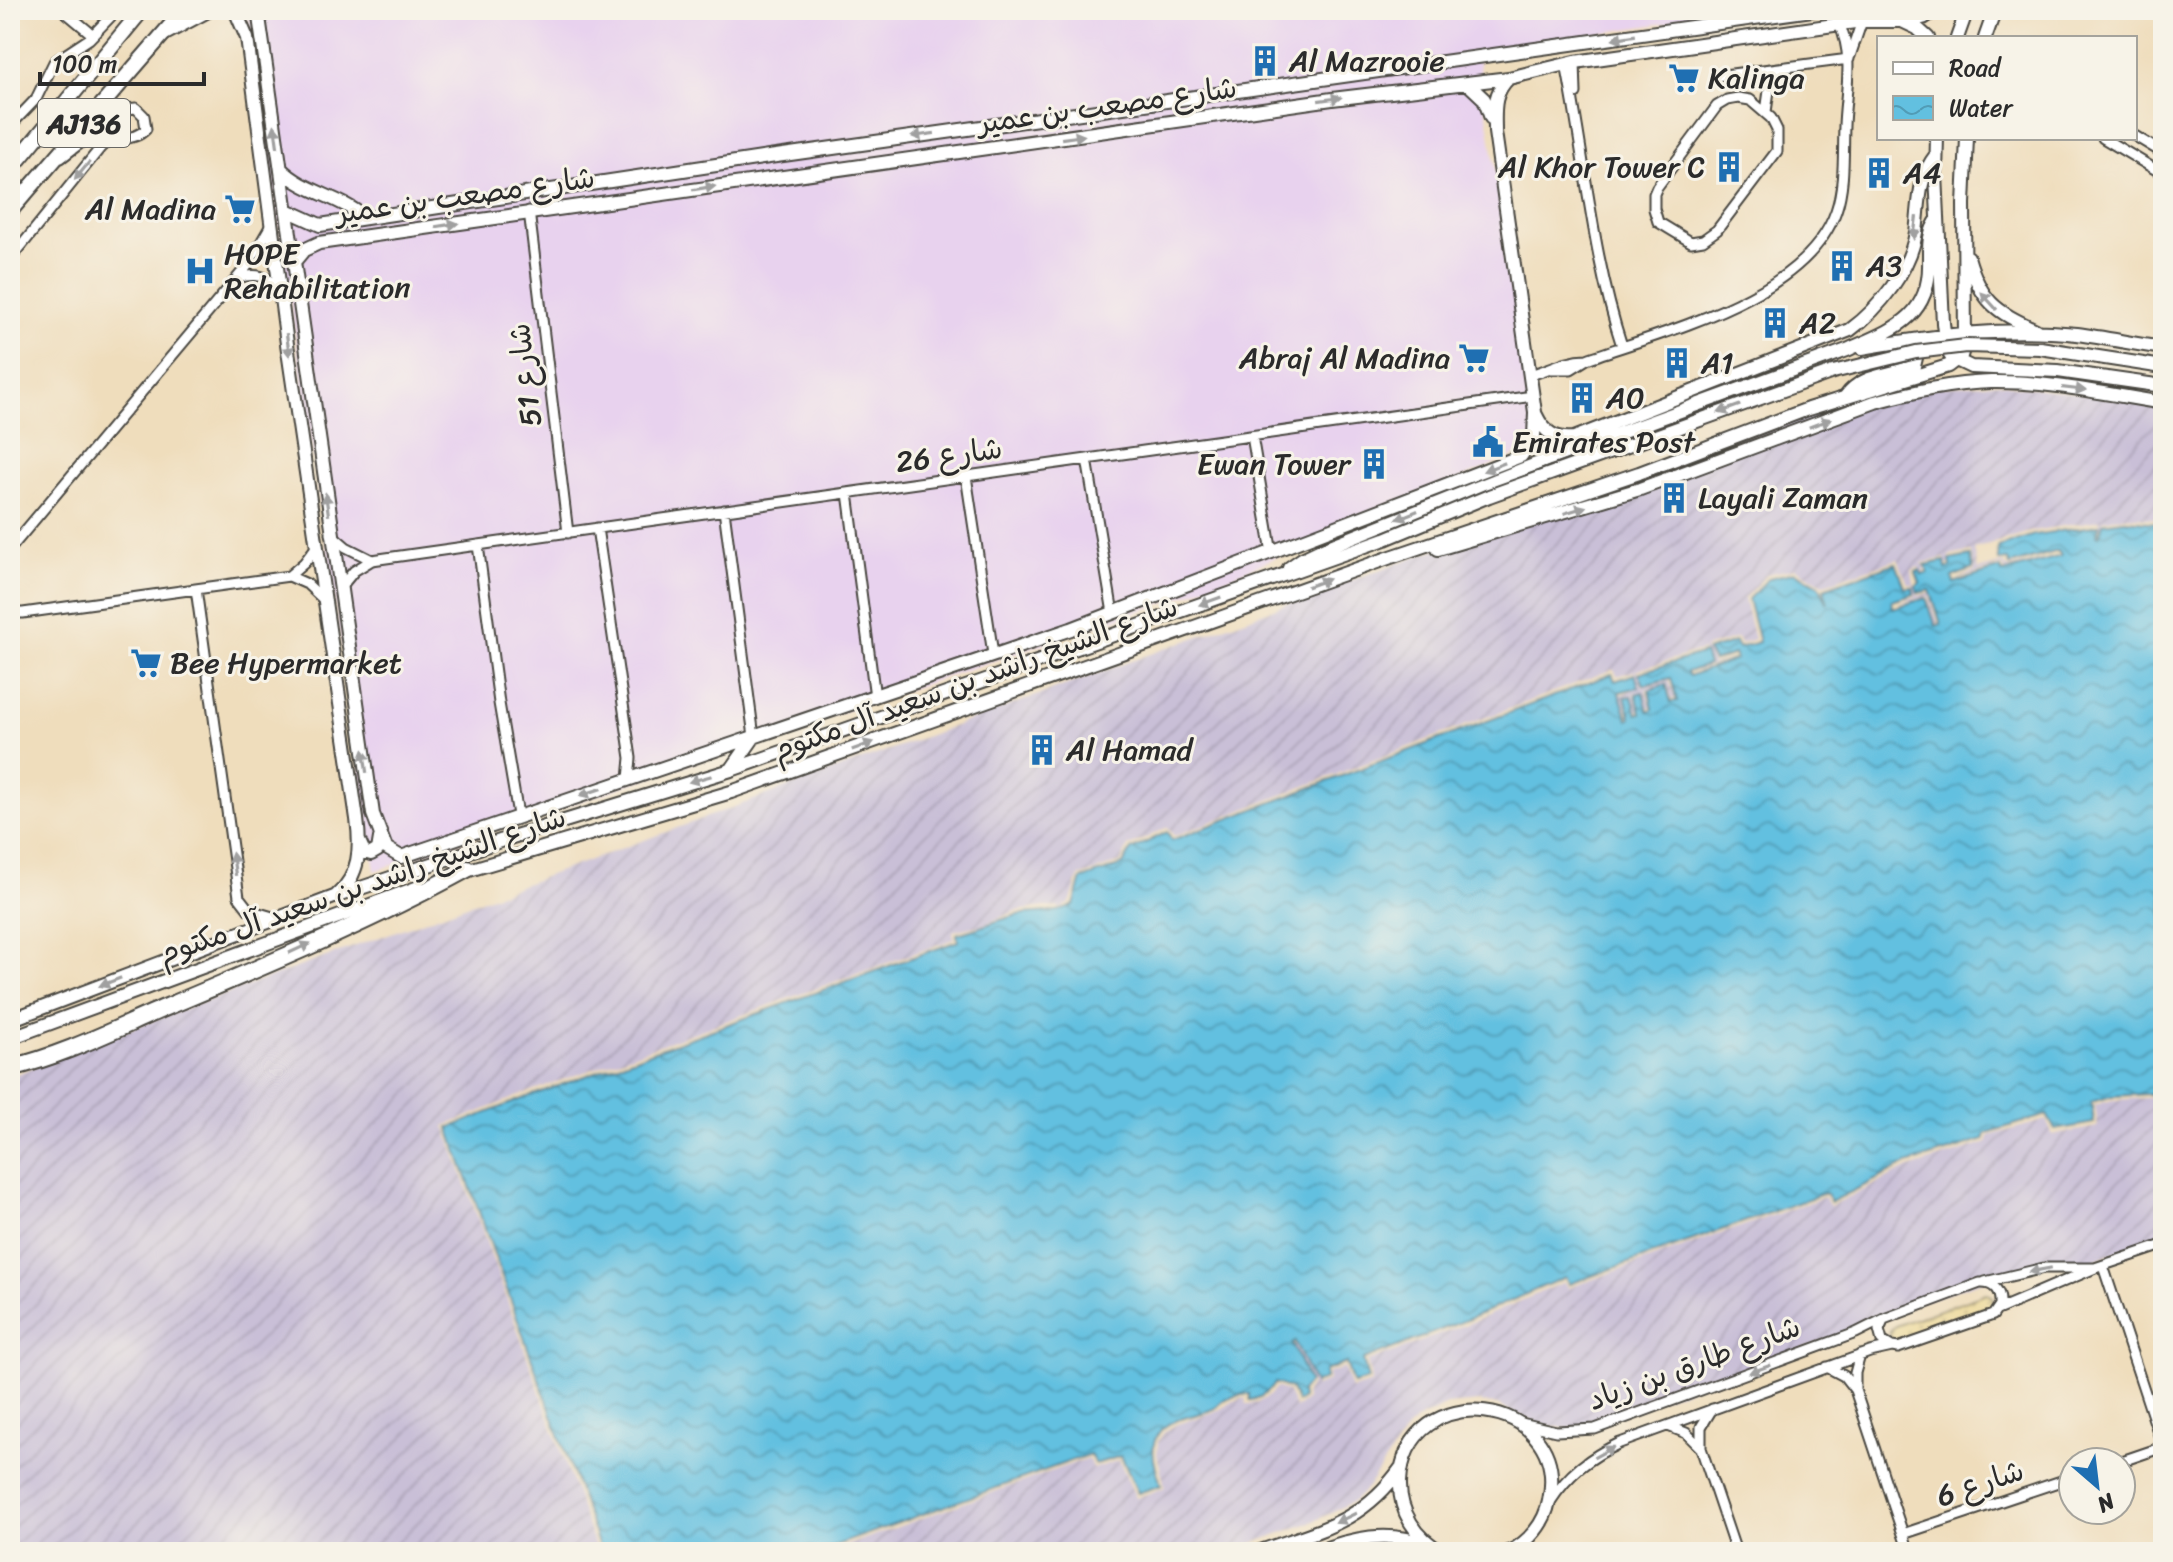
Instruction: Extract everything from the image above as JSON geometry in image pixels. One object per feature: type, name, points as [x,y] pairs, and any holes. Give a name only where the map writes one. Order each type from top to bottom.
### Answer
[{"type":"highway","points":[[10,1068],[80,1044],[229,981],[412,898],[467,869]]},
{"type":"main road","name":"AJ136","points":[[10,170],[142,10]]},
{"type":"main road","name":"AJ136","points":[[10,211],[184,10]]},
{"type":"main road","points":[[158,37],[210,10]]},
{"type":"main road","points":[[225,10],[236,15],[247,38],[359,841],[354,873],[346,887],[334,897]]},
{"type":"main road","name":"شارع مصعب بن عمير","points":[[287,210],[320,225],[1226,91],[1812,10]]},
{"type":"main road","points":[[1885,19],[1898,14],[1924,18],[1931,10]]},
{"type":"main road","points":[[1958,36],[1967,10]]},
{"type":"main road","points":[[1986,36],[1995,10]]},
{"type":"main road","points":[[258,11],[373,814],[380,838],[395,856],[407,856],[518,815],[875,697],[1113,613],[1521,456],[1534,437],[1535,412],[1495,132],[1488,106],[1467,83]]},
{"type":"main road","name":"شارع مصعب بن عمير","points":[[294,262],[304,250],[319,243],[1332,99],[1509,78],[1571,63],[1839,24],[1885,19],[1910,24],[1925,36]]},
{"type":"main road","points":[[1495,132],[1496,98],[1501,85],[1509,78]]},
{"type":"main road","points":[[1937,140],[1944,336],[1948,354],[1971,367],[2032,369],[2163,386]]},
{"type":"main road","points":[[1956,361],[1964,349],[1967,140]]},
{"type":"main road","points":[[1535,412],[1540,424],[1549,433],[1560,438],[1574,438],[1850,330],[1891,286],[1907,261],[1916,230],[1920,188],[1926,169],[1936,155]]},
{"type":"main road","points":[[281,169],[297,182],[353,208],[364,217]]},
{"type":"main road","points":[[1283,574],[1302,559],[1325,548],[1549,459],[1847,350],[1903,323],[1919,307],[1930,275],[1930,236],[1938,219]]},
{"type":"main road","points":[[319,243],[312,233],[320,225]]},
{"type":"main road","points":[[1964,244],[1974,278],[1986,300],[2007,317],[2043,333]]},
{"type":"main road","points":[[1847,350],[1964,334],[2043,333],[2076,334],[2163,348]]},
{"type":"main road","points":[[2032,369],[2022,362],[2001,358],[1997,346],[2001,339],[2008,336],[2048,338],[2076,334]]},
{"type":"main road","points":[[1846,396],[1862,382],[1910,368],[1916,362],[1917,354],[1912,348],[1877,345]]},
{"type":"main road","name":"شارع الشيخ راشد بن سعيد آل مكتوم","points":[[10,1020],[334,897],[509,838],[731,770],[1172,615],[1385,539],[1489,496],[1801,382],[1916,352],[1966,346],[2040,348],[2163,367]]},
{"type":"main road","name":"شارع الشيخ راشد بن سعيد آل مكتوم","points":[[10,1038],[467,869],[731,792],[1391,557],[1639,473],[1846,396],[1938,370],[1956,361]]},
{"type":"main road","points":[[1391,557],[1440,549],[1612,498],[1875,402],[1909,393],[1959,385],[2004,383],[2071,388],[2163,403]]},
{"type":"main road","points":[[1703,387],[1721,397]]},
{"type":"main road","points":[[1325,548],[1341,526]]},
{"type":"main road","points":[[1148,600],[1172,615]]},
{"type":"main road","points":[[731,770],[754,737]]},
{"type":"main road","points":[[489,826],[509,838]]},
{"type":"main road","points":[[359,841],[364,852],[371,854],[378,850],[380,838]]},
{"type":"main road","points":[[1438,1550],[1416,1531],[1405,1511],[1400,1489],[1403,1466],[1413,1442],[1432,1424],[1443,1417],[1481,1409],[1494,1411],[1518,1422],[1540,1444],[1547,1458],[1551,1489],[1549,1505],[1529,1552]]},
{"type":"main road","points":[[1258,1552],[1344,1520],[1362,1510],[1378,1498],[1403,1466]]},
{"type":"main road","points":[[1509,1552],[1535,1532]]},
{"type":"main road","points":[[1316,1552],[1361,1537],[1379,1536],[1398,1537],[1438,1550]]},
{"type":"street","points":[[63,10],[93,35]]},
{"type":"street","points":[[10,126],[36,99],[54,62],[93,35],[117,10]]},
{"type":"street","points":[[1530,375],[1551,369],[1571,369],[1587,359],[1717,312],[1781,279],[1814,250],[1831,223],[1841,193],[1849,59],[1862,21]]},
{"type":"street","points":[[1839,24],[1849,59]]},
{"type":"street","points":[[1716,76],[1849,59]]},
{"type":"street","points":[[1571,63],[1600,269],[1622,346]]},
{"type":"street","points":[[1766,112],[1750,100],[1738,98],[1717,106],[1657,187],[1654,209],[1663,228],[1691,242],[1703,240],[1717,230],[1777,151],[1777,130],[1766,112],[1772,69]]},
{"type":"street","points":[[10,260],[101,147],[114,139],[140,135],[146,129],[144,116],[136,108],[125,109],[82,144],[45,168]]},
{"type":"street","points":[[2137,137],[2163,153]]},
{"type":"street","points":[[2106,140],[2163,174]]},
{"type":"street","name":"شارع 51","points":[[529,211],[568,533]]},
{"type":"street","points":[[10,549],[237,278],[258,251],[273,222]]},
{"type":"street","points":[[237,278],[259,275],[273,282],[282,294]]},
{"type":"street","name":"شارع 26","points":[[372,560],[1533,396]]},
{"type":"street","points":[[1252,436],[1272,553]]},
{"type":"street","points":[[1087,459],[1113,613]]},
{"type":"street","points":[[966,476],[993,654]]},
{"type":"street","points":[[848,493],[875,697]]},
{"type":"street","points":[[724,510],[754,737]]},
{"type":"street","points":[[597,528],[631,758],[629,779]]},
{"type":"street","points":[[331,534],[346,547],[372,560]]},
{"type":"street","points":[[10,616],[289,576],[304,563],[318,542]]},
{"type":"street","points":[[478,545],[518,815]]},
{"type":"street","points":[[340,588],[354,571],[372,560]]},
{"type":"street","points":[[289,576],[316,590],[328,606]]},
{"type":"street","points":[[196,589],[239,897],[249,910],[276,918]]},
{"type":"street","name":"شارع طارق بن زياد","points":[[1549,1505],[1559,1489],[1586,1462],[1620,1443],[1860,1355],[1904,1346],[1974,1322],[2099,1267],[2163,1245]]},
{"type":"street","points":[[2099,1267],[2163,1447],[2137,1456]]},
{"type":"street","name":"شارع طارق بن زياد","points":[[1518,1422],[1556,1431],[1595,1429],[1985,1282],[2044,1268],[2099,1267]]},
{"type":"street","points":[[1985,1282],[1999,1293],[1997,1310]]},
{"type":"street","points":[[1884,1319],[1880,1335],[1892,1347]]},
{"type":"street","points":[[1860,1355],[1855,1373],[1855,1390],[1909,1552]]},
{"type":"street","points":[[1827,1367],[1844,1376],[1855,1390]]},
{"type":"street","points":[[1712,1409],[1701,1427],[1701,1448],[1736,1552]]},
{"type":"street","points":[[1666,1426],[1686,1433],[1701,1448]]},
{"type":"street","name":"شارع 6","points":[[1903,1534],[2057,1482]]},
{"type":"shaded area","points":[[247,10],[1750,10],[1477,52],[1539,445],[1190,594],[375,871]]},
{"type":"shaded area","points":[[1997,383],[2163,404],[2163,523],[2159,519],[2124,516],[2103,520],[2100,532],[2100,520],[2033,531],[1974,549],[1978,570],[2003,563],[2008,568],[2057,556],[2005,570],[2003,565],[1956,580],[1975,571],[1971,552],[1949,556],[1949,564],[1946,565],[1945,558],[1922,563],[1925,571],[1922,572],[1919,567],[1912,570],[1914,583],[1918,596],[1929,593],[1936,624],[1928,596],[1896,604],[1916,596],[1913,584],[1908,584],[1898,559],[1823,584],[1796,568],[1767,574],[1744,598],[1754,639],[1740,644],[1737,638],[1705,648],[1712,664],[1732,658],[1691,673],[1709,665],[1703,650],[1637,670],[1643,687],[1669,680],[1675,698],[1672,699],[1667,683],[1646,689],[1651,707],[1648,707],[1644,691],[1634,693],[1639,710],[1636,711],[1632,695],[1624,696],[1628,718],[1620,695],[1640,687],[1635,671],[1617,676],[1614,669],[1174,836],[1168,827],[1128,847],[1121,862],[1079,877],[1070,903],[1062,908],[1016,911],[985,924],[953,931],[954,939],[521,1095],[445,1126],[597,1552],[10,1552],[10,1077],[73,1050],[1798,416],[1850,400],[1910,388]]},
{"type":"shaded area","points":[[2163,1097],[2163,1235],[2091,1261],[2035,1265],[1985,1280],[1588,1425],[1570,1429],[1539,1424],[1497,1405],[1480,1402],[1447,1405],[1418,1419],[1407,1429],[1367,1488],[1354,1501],[1317,1520],[1229,1552],[828,1552],[1088,1458],[1093,1469],[1119,1460],[1136,1498],[1165,1487],[1157,1455],[1158,1441],[1165,1431],[1177,1424],[1217,1411],[1233,1401],[1246,1398],[1246,1404],[1257,1403],[1276,1387],[1288,1392],[1295,1408],[1306,1400],[1305,1393],[1311,1385],[1295,1345],[1315,1387],[1328,1381],[1328,1373],[1344,1368],[1351,1389],[1372,1383],[1367,1362],[1472,1322],[1564,1282],[1568,1288],[1824,1197],[1830,1206],[1909,1168],[1987,1143],[1989,1136],[2046,1120],[2053,1135],[2098,1127],[2095,1105],[2112,1100]]},
{"type":"sand","points":[[1986,1293],[1994,1303],[1988,1312],[1900,1345],[1890,1338],[1890,1331],[1895,1326]]},
{"type":"water","points":[[2125,520],[2157,523],[2163,527],[2163,1093],[2112,1096],[2091,1102],[2094,1123],[2055,1130],[2047,1115],[1986,1133],[1984,1140],[1907,1164],[1831,1202],[1825,1193],[1569,1284],[1565,1277],[1363,1360],[1368,1380],[1353,1384],[1346,1363],[1324,1371],[1325,1379],[1314,1384],[1295,1342],[1292,1344],[1309,1382],[1301,1392],[1302,1399],[1297,1402],[1291,1389],[1275,1383],[1258,1398],[1250,1400],[1250,1394],[1231,1397],[1215,1408],[1165,1426],[1155,1440],[1153,1451],[1161,1485],[1138,1493],[1121,1456],[1095,1464],[1090,1454],[817,1552],[601,1552],[449,1128],[958,941],[957,934],[1018,915],[1068,908],[1074,905],[1082,879],[1123,865],[1131,850],[1167,832],[1172,840],[1612,674],[1615,681],[1635,674],[1639,687],[1619,692],[1628,720],[1631,718],[1625,697],[1632,696],[1637,714],[1641,713],[1636,694],[1643,692],[1648,711],[1653,709],[1649,690],[1666,684],[1671,702],[1677,701],[1671,678],[1644,685],[1639,673],[1704,653],[1708,665],[1687,672],[1689,676],[1736,659],[1734,654],[1713,661],[1707,651],[1735,642],[1738,648],[1759,642],[1748,599],[1769,578],[1795,572],[1819,585],[1828,604],[1824,588],[1896,563],[1905,588],[1913,587],[1914,594],[1892,601],[1893,608],[1926,598],[1936,626],[1941,624],[1930,590],[1918,593],[1916,586],[1920,583],[1916,572],[1920,570],[1922,575],[1928,573],[1925,565],[1945,561],[1946,569],[1951,567],[1950,560],[1970,556],[1973,569],[1952,577],[1954,583],[2001,568],[2002,573],[2061,556],[2058,551],[2010,565],[2008,560],[1999,561],[1998,547],[2034,535],[2099,525],[2099,536],[2103,523]]},
{"type":"place","name":"Al Mazrooie","points":[[1265,61]]},
{"type":"place","name":"Kalinga","points":[[1684,78]]},
{"type":"place","name":"Al Khor Tower C","points":[[1729,167]]},
{"type":"place","name":"A4","points":[[1879,173]]},
{"type":"place","name":"Al Madina","points":[[240,209]]},
{"type":"place","name":"A3","points":[[1842,266]]},
{"type":"place","name":"HOPE Rehabilitation","points":[[200,271]]},
{"type":"place","name":"A2","points":[[1775,323]]},
{"type":"place","name":"Abraj Al Madina","points":[[1474,358]]},
{"type":"place","name":"A1","points":[[1677,363]]},
{"type":"place","name":"A0","points":[[1582,398]]},
{"type":"place","name":"Emirates Post","points":[[1488,442]]},
{"type":"place","name":"Ewan Tower","points":[[1374,464]]},
{"type":"place","name":"Layali Zaman","points":[[1674,498]]},
{"type":"place","name":"Bee Hypermarket","points":[[146,663]]},
{"type":"place","name":"Al Hamad","points":[[1042,750]]}]
